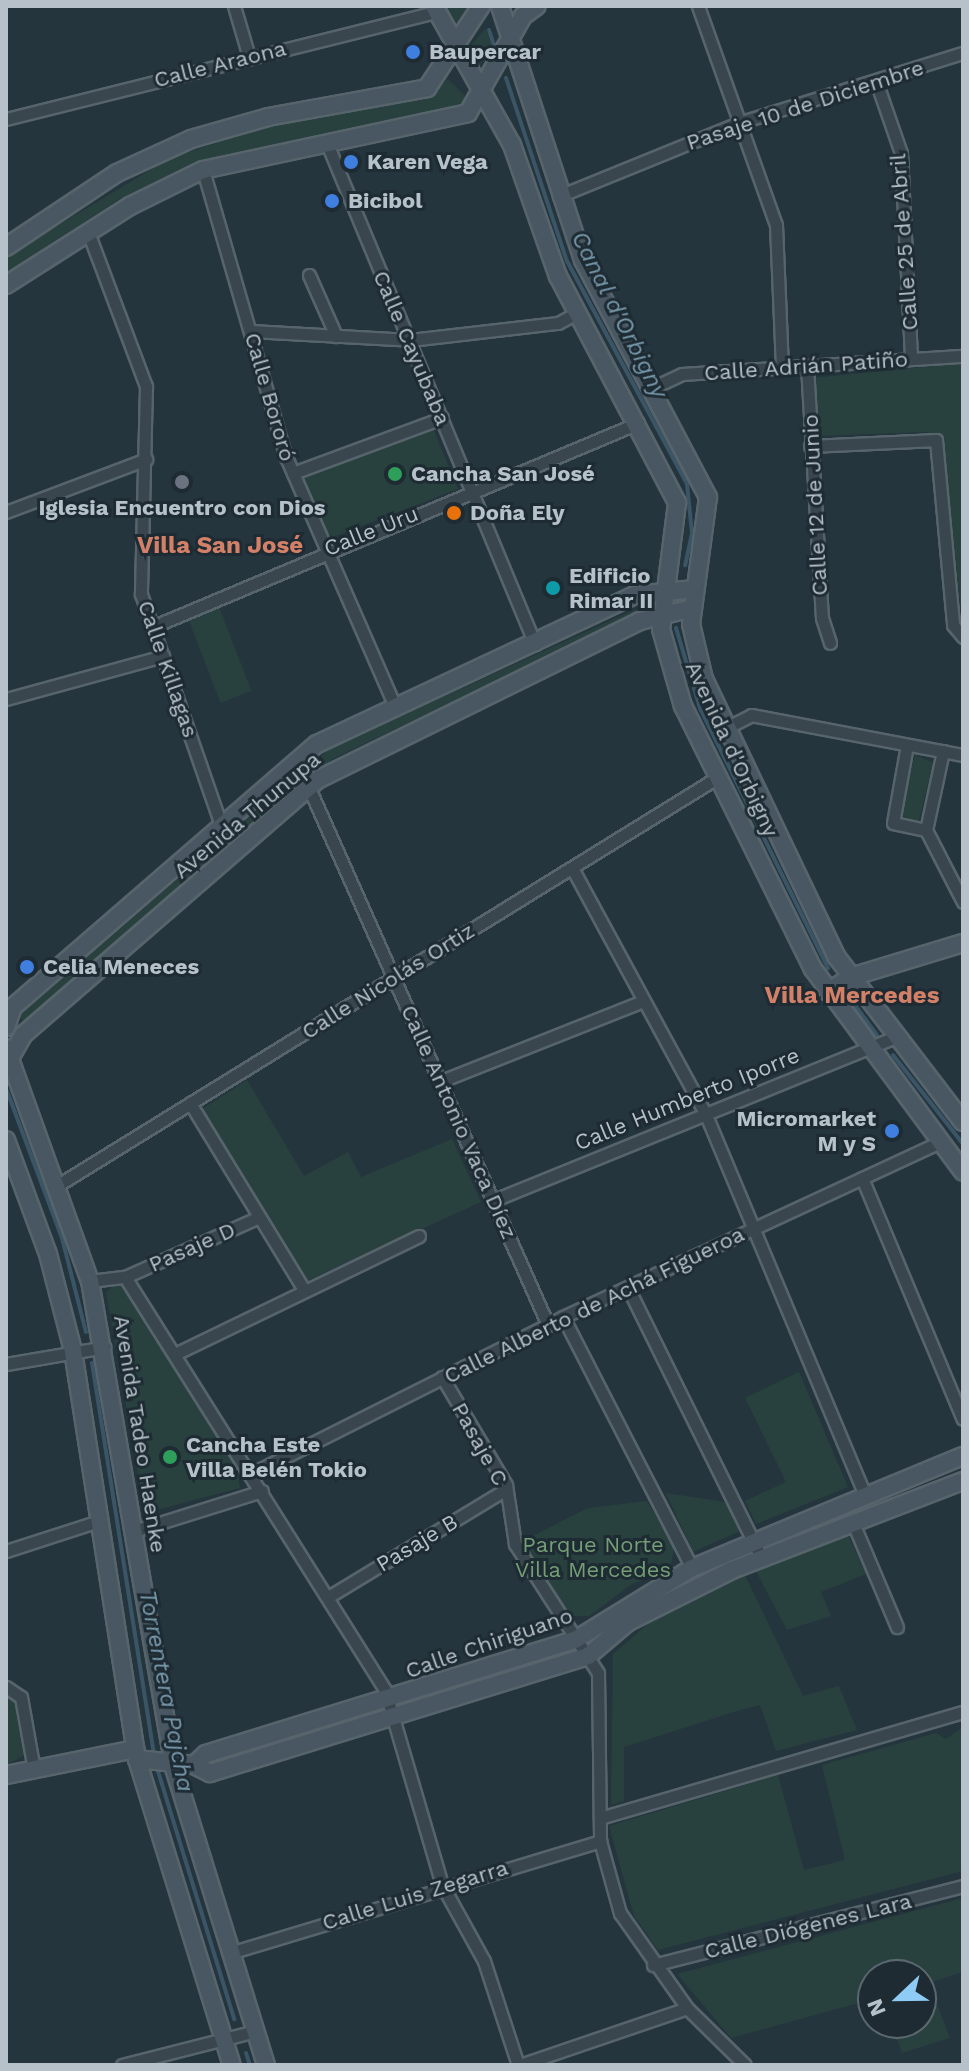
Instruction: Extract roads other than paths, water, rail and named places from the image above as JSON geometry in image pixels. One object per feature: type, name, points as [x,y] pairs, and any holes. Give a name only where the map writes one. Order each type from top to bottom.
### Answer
[{"type":"main road","points":[[6,247],[165,150],[268,117],[416,93],[434,83],[481,6]]},
{"type":"main road","name":"Avenida d'Orbigny","points":[[500,6],[559,196],[597,290],[708,497],[692,608],[704,679],[851,977],[963,1122]]},
{"type":"main road","points":[[6,285],[88,232],[203,170],[326,141],[455,119],[483,95],[510,41],[537,6]]},
{"type":"main road","name":"Avenida d'Orbigny","points":[[435,9],[454,53],[512,145],[577,313],[638,423],[677,503],[661,612],[670,672],[718,777],[828,992],[963,1172]]},
{"type":"main road","name":"Avenida Thunupa","points":[[6,1027],[13,1007],[317,744],[395,706],[666,586],[695,589]]},
{"type":"main road","name":"Avenida Thunupa","points":[[7,1057],[23,1035],[309,788],[358,756],[661,612],[692,608]]},
{"type":"main road","points":[[828,992],[851,977],[963,943]]},
{"type":"main road","name":"Avenida Tadeo Haenke","points":[[7,1057],[58,1185],[90,1281],[134,1531],[152,1761],[230,1953],[266,2065]]},
{"type":"main road","name":"Avenida Tadeo Haenke","points":[[6,1140],[48,1254],[76,1350],[99,1521],[152,1761],[232,2065]]},
{"type":"main road","name":"Calle Chiriguano","points":[[6,1775],[152,1761],[194,1765],[210,1773],[575,1640],[692,1568],[963,1456]]},
{"type":"main road","name":"Calle Chiriguano","points":[[389,1710],[588,1656],[669,1599],[762,1559],[963,1481]]},
{"type":"street","points":[[234,6],[249,57]]},
{"type":"street","points":[[698,6],[776,225],[782,368]]},
{"type":"street","name":"Calle Araona","points":[[6,119],[435,9]]},
{"type":"street","name":"Pasaje 10 de Diciembre","points":[[559,196],[741,122],[963,53]]},
{"type":"street","name":"Calle 25 de Abril","points":[[876,81],[901,153],[911,359]]},
{"type":"street","name":"Calle Cayubaba","points":[[326,141],[535,644]]},
{"type":"street","name":"Calle Bororó","points":[[203,170],[293,473],[395,706]]},
{"type":"street","name":"Calle Killagas","points":[[88,232],[137,346],[146,386],[141,594],[221,825]]},
{"type":"street","points":[[309,275],[336,336]]},
{"type":"street","points":[[251,331],[410,340],[558,323],[577,313]]},
{"type":"street","name":"Calle Adrián Patiño","points":[[652,388],[682,374],[963,356]]},
{"type":"street","name":"Calle 12 de Junio","points":[[807,366],[822,618],[830,643]]},
{"type":"street","points":[[293,473],[442,418]]},
{"type":"street","name":"Calle Uru","points":[[152,627],[326,549],[638,423]]},
{"type":"street","points":[[810,446],[936,440],[953,625],[963,637]]},
{"type":"street","points":[[6,512],[146,459]]},
{"type":"street","points":[[6,699],[163,656]]},
{"type":"street","points":[[726,728],[751,715],[963,755]]},
{"type":"street","points":[[907,745],[893,823],[926,830]]},
{"type":"street","points":[[943,751],[926,830],[963,902]]},
{"type":"street","name":"Calle Nicolás Ortiz","points":[[58,1185],[718,777]]},
{"type":"street","name":"Calle Antonio Vaca Díez","points":[[309,788],[548,1325]]},
{"type":"street","points":[[572,868],[706,1115],[865,1496]]},
{"type":"street","points":[[441,1081],[643,1001]]},
{"type":"street","name":"Calle Humberto Iporre","points":[[494,1200],[896,1037]]},
{"type":"street","points":[[190,1103],[304,1290]]},
{"type":"street","name":"Calle Alberto de Achá Figueroa","points":[[251,1474],[563,1317],[940,1142]]},
{"type":"street","points":[[862,1178],[963,1419]]},
{"type":"street","name":"Pasaje D","points":[[90,1281],[125,1277],[259,1217]]},
{"type":"street","points":[[175,1354],[419,1236]]},
{"type":"street","points":[[125,1277],[328,1597],[389,1710],[442,1885],[484,1961],[519,2065],[687,2008]]},
{"type":"street","points":[[628,1288],[762,1559]]},
{"type":"street","points":[[563,1317],[692,1568]]},
{"type":"street","points":[[6,1364],[101,1347]]},
{"type":"street","name":"Pasaje C","points":[[442,1377],[506,1489],[515,1544],[588,1656]]},
{"type":"street","name":"Pasaje B","points":[[328,1597],[506,1489]]},
{"type":"street","points":[[134,1531],[262,1491]]},
{"type":"street","points":[[6,1551],[99,1521]]},
{"type":"street","points":[[853,1523],[897,1627]]},
{"type":"street","points":[[588,1656],[598,1673],[600,1841],[620,1913],[653,1965],[687,2008],[745,2065]]},
{"type":"street","points":[[6,1687],[21,1697],[34,1770]]},
{"type":"street","points":[[600,1818],[963,1712]]},
{"type":"street","name":"Calle Luis Zegarra","points":[[230,1953],[442,1885],[600,1841]]},
{"type":"street","name":"Calle Diógenes Lara","points":[[653,1965],[963,1886]]},
{"type":"street","points":[[122,2065],[255,2031]]},
{"type":"waterway","name":"Canal d'Orbigny","points":[[489,30],[495,48]]},
{"type":"waterway","name":"Canal d'Orbigny","points":[[506,78],[567,261],[687,484],[692,533],[685,565]]},
{"type":"waterway","name":"Canal d'Orbigny","points":[[676,628],[700,708],[828,968]]},
{"type":"waterway","name":"Canal d'Orbigny","points":[[846,993],[877,1035]]},
{"type":"waterway","name":"Canal d'Orbigny","points":[[893,1055],[963,1144]]},
{"type":"waterway","name":"Torrentera Pajcha","points":[[7,1091],[62,1238],[86,1332]]},
{"type":"waterway","name":"Torrentera Pajcha","points":[[92,1363],[154,1755]]},
{"type":"waterway","name":"Torrentera Pajcha","points":[[157,1768],[234,2019]]},
{"type":"waterway","name":"Torrentera Pajcha","points":[[246,2053],[250,2065]]},
{"type":"place","name":"Baupercar","points":[[413,52]]},
{"type":"place","name":"Karen Vega","points":[[351,162]]},
{"type":"place","name":"Bicibol","points":[[332,201]]},
{"type":"place","name":"Cancha San José","points":[[395,474]]},
{"type":"place","name":"Iglesia Encuentro con Dios","points":[[182,482]]},
{"type":"place","name":"Doña Ely","points":[[454,513]]},
{"type":"place","name":"Edificio Rimar II","points":[[553,588]]},
{"type":"place","name":"Celia Meneces","points":[[27,967]]},
{"type":"place","name":"Micromarket M y S","points":[[892,1131]]},
{"type":"place","name":"Cancha Este Villa Belén Tokio","points":[[170,1457]]},
{"type":"district","name":"Villa San José","points":[[220,546]]},
{"type":"district","name":"Villa Mercedes","points":[[852,996]]},
{"type":"park label","name":"Parque Norte Villa Mercedes","points":[[593,1556]]}]
